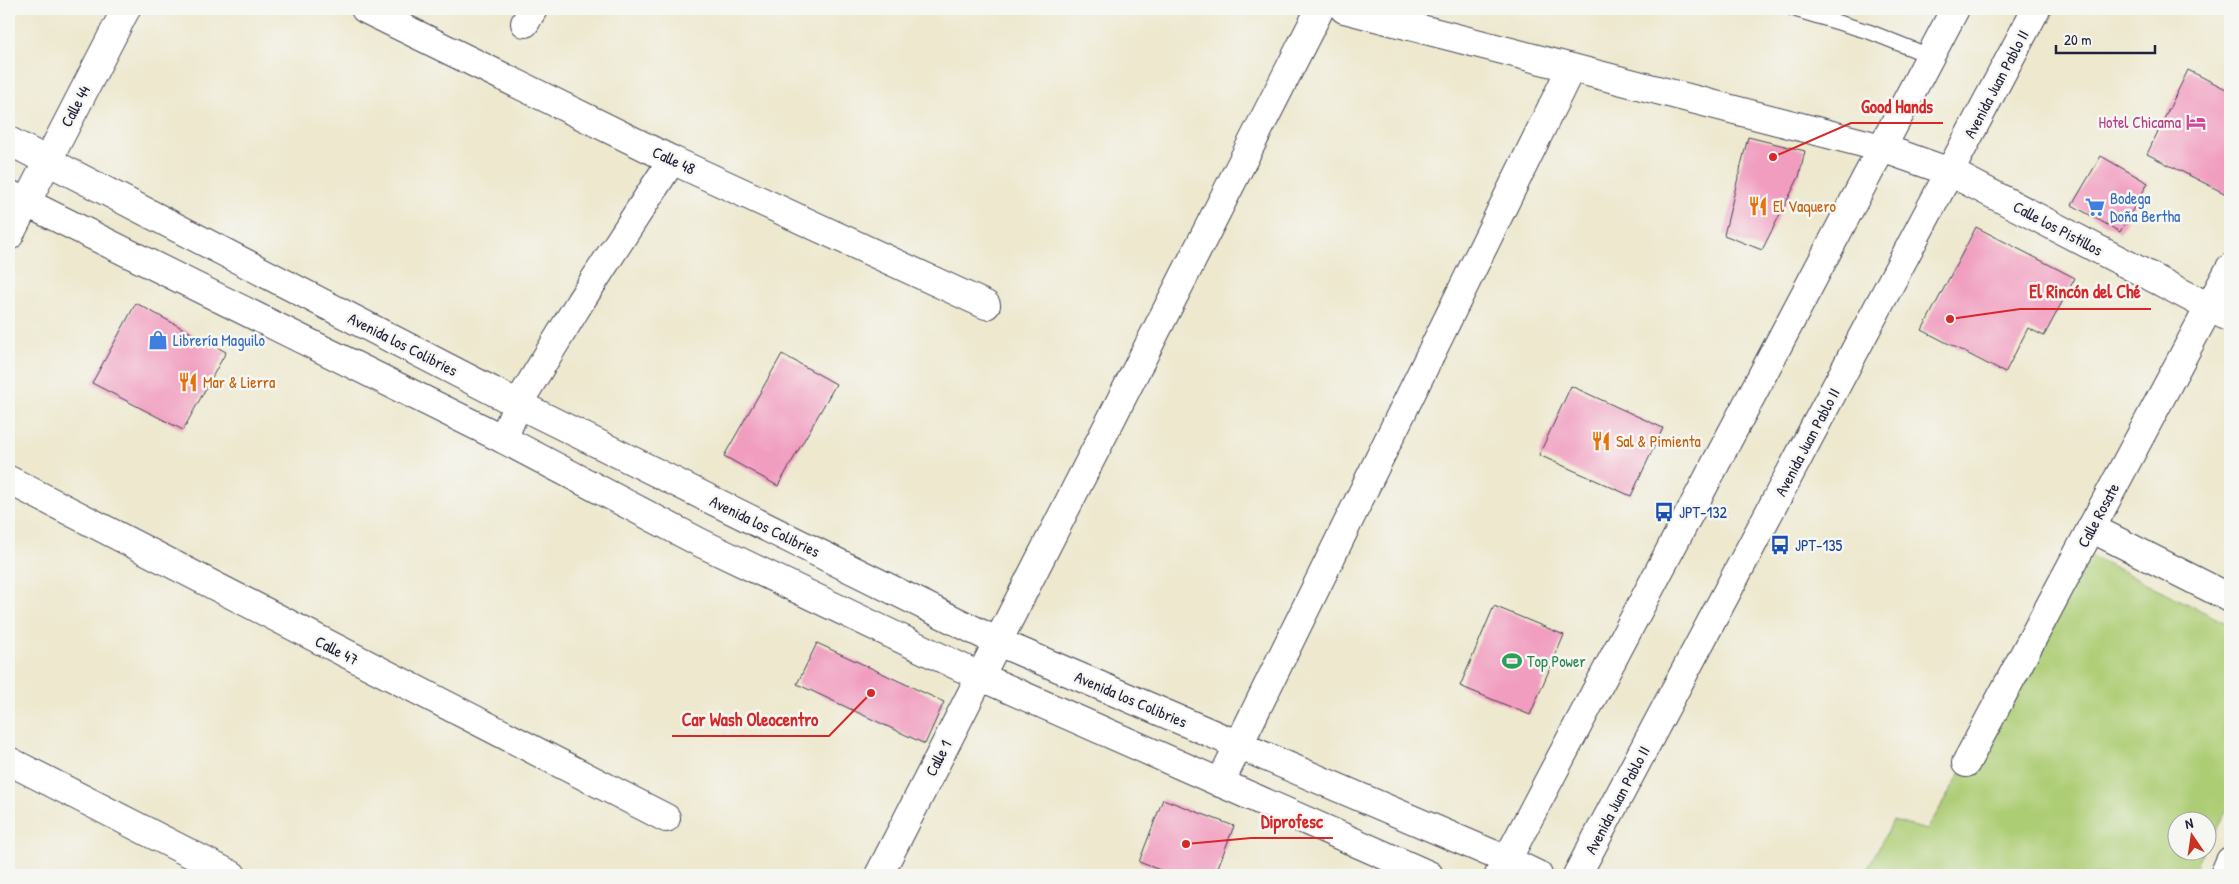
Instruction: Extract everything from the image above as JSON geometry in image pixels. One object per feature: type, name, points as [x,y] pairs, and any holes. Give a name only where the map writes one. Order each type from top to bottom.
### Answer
[{"type":"street","name":"Calle 44","points":[[9,236],[17,198],[46,160],[126,9]]},
{"type":"street","name":"Calle 48","points":[[364,9],[672,160],[986,305]]},
{"type":"street","name":"Calle 1","points":[[879,875],[1320,9]]},
{"type":"street","name":"Calle los Pistillos","points":[[1344,9],[1882,148],[1950,172],[2220,313]]},
{"type":"street","points":[[1503,868],[1955,9]]},
{"type":"street","name":"Avenida Juan Pablo II","points":[[1577,875],[2036,9]]},
{"type":"street","points":[[1220,783],[1571,68]]},
{"type":"street","name":"Avenida los Colibries","points":[[9,141],[518,404],[998,642],[1238,745],[1503,868],[1538,875]]},
{"type":"street","points":[[503,439],[518,404],[580,302],[672,160]]},
{"type":"street","points":[[17,198],[503,439],[701,543],[979,676],[1220,783],[1413,872]]},
{"type":"street","name":"Calle Rosate","points":[[1966,763],[2091,528],[2220,313],[2230,268]]},
{"type":"street","name":"Calle 47","points":[[9,480],[666,818]]},
{"type":"street","points":[[2091,528],[2230,598]]},
{"type":"street","points":[[9,761],[229,875]]},
{"type":"street","points":[[2224,875],[2230,862]]},
{"type":"lane","points":[[1793,9],[1870,32],[1930,56]]},
{"type":"green space","points":[[2088,554],[2230,625],[2230,805],[2216,830],[2216,812],[2166,812],[2166,862],[2198,862],[2195,875],[1864,875],[1893,821],[1927,830]]},
{"type":"building","name":"Hotel Chicama","points":[[2188,70],[2230,91],[2230,196],[2147,154]]},
{"type":"building","name":"El Vaquero","points":[[1748,137],[1805,151],[1799,177],[1762,250],[1724,235]]},
{"type":"building","points":[[2101,156],[2148,183],[2120,232],[2072,205]]},
{"type":"building","points":[[1976,227],[2075,278],[2044,336],[2028,328],[2005,373],[1922,330]]},
{"type":"building","points":[[136,303],[226,352],[183,430],[92,383]]},
{"type":"building","points":[[782,354],[836,384],[778,486],[724,456]]},
{"type":"building","name":"Sal & Pimienta","points":[[1571,386],[1663,428],[1631,496],[1539,455]]},
{"type":"building","name":"Top Power","points":[[1494,606],[1564,635],[1530,715],[1460,686]]},
{"type":"building","points":[[817,643],[944,702],[925,744],[797,684]]},
{"type":"building","points":[[1163,799],[1234,826],[1215,875],[1173,875],[1139,862]]},
{"type":"place","name":"Hotel Chicama","points":[[2196,122]]},
{"type":"place","name":"Good Hands","points":[[1773,157]]},
{"type":"place","name":"El Vaquero","points":[[1758,206]]},
{"type":"place","name":"Bodega Doña Bertha","points":[[2095,207]]},
{"type":"place","name":"El Rincón del Ché","points":[[1950,319]]},
{"type":"place","name":"Librería Maguilo","points":[[158,340]]},
{"type":"place","name":"Mar & Lierra","points":[[188,382]]},
{"type":"place","name":"Sal & Pimienta","points":[[1601,441]]},
{"type":"place","name":"JPT-132","points":[[1664,512]]},
{"type":"place","name":"JPT-135","points":[[1780,545]]},
{"type":"place","name":"Top Power","points":[[1512,661]]},
{"type":"place","name":"Car Wash Oleocentro","points":[[871,693]]},
{"type":"place","name":"Diprofesc","points":[[1186,844]]}]
